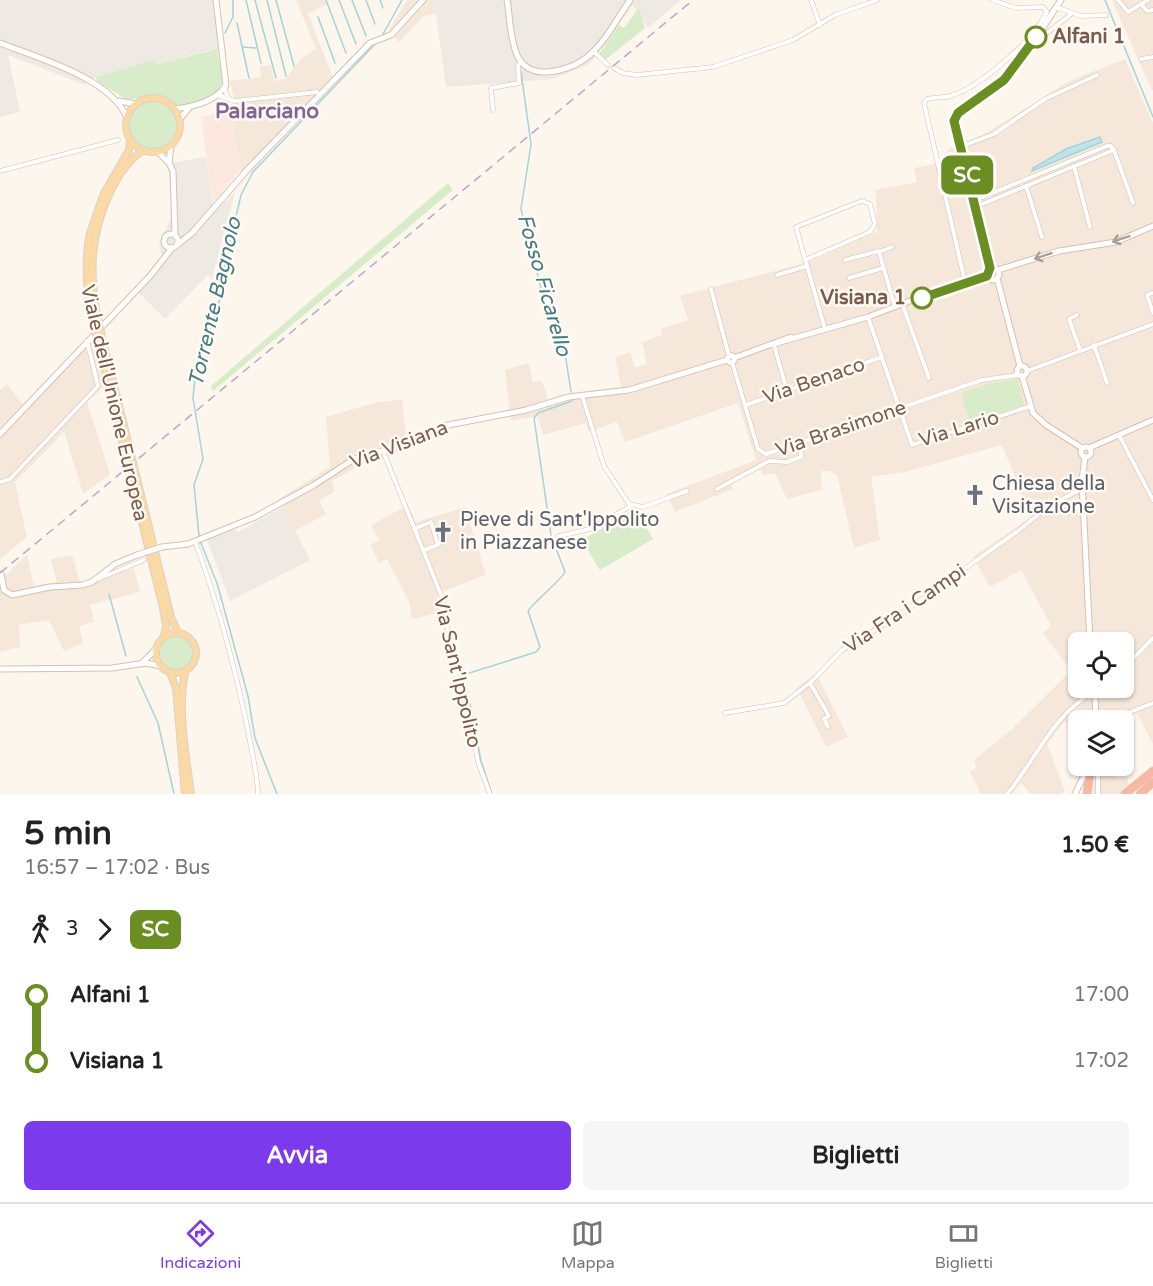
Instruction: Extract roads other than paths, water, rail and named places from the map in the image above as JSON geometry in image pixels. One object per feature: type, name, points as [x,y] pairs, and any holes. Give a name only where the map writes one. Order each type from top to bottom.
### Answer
[{"type":"highway","points":[[1125,794],[1153,772]]},
{"type":"highway","points":[[1131,794],[1153,772]]},
{"type":"highway","points":[[1087,794],[1089,776]]},
{"type":"highway","points":[[1140,794],[1153,782]]},
{"type":"main road","points":[[147,99],[158,99],[174,110],[179,120],[179,132],[171,145],[158,152],[143,150],[130,139],[126,129],[127,118],[136,104],[147,99]]},
{"type":"main road","name":"Viale dell'Unione Europea","points":[[130,139],[128,153],[101,199],[93,234],[93,291],[108,374],[164,615],[166,626],[164,638]]},
{"type":"main road","name":"Viale dell'Unione Europea","points":[[93,234],[115,185],[131,160],[143,150]]},
{"type":"main road","name":"Viale dell'Unione Europea","points":[[108,374],[171,617],[178,633],[189,638],[196,650],[195,662],[185,672],[182,696],[191,794]]},
{"type":"main road","points":[[178,633],[164,638],[156,649],[160,666],[170,673],[176,688],[185,794]]},
{"type":"main road","points":[[170,673],[185,672]]},
{"type":"street","points":[[216,0],[225,87],[229,99]]},
{"type":"street","points":[[172,246],[192,233],[256,161],[370,43],[387,37],[423,0]]},
{"type":"street","points":[[507,0],[516,51],[520,61],[535,72],[551,72],[577,66],[594,52],[630,0]]},
{"type":"street","points":[[811,0],[820,26]]},
{"type":"street","points":[[614,69],[637,75],[704,66],[713,68],[794,40],[835,15],[877,0]]},
{"type":"street","points":[[965,282],[924,103],[927,99],[952,95],[992,71],[1026,43],[1047,10],[1042,7],[1016,8],[992,0]]},
{"type":"street","points":[[995,279],[987,276],[990,268],[954,123],[957,115],[989,93],[1011,73],[1061,0]]},
{"type":"street","points":[[1118,0],[1127,12],[1148,0]]},
{"type":"street","points":[[1141,4],[1147,11],[1153,10]]},
{"type":"street","points":[[1056,7],[1071,14],[1106,15]]},
{"type":"street","points":[[1042,37],[1071,14]]},
{"type":"street","points":[[0,43],[81,76],[119,101],[136,104]]},
{"type":"street","points":[[594,52],[608,65]]},
{"type":"street","points":[[1141,59],[1153,57]]},
{"type":"street","points":[[493,110],[491,88],[519,83],[520,61]]},
{"type":"street","points":[[960,147],[994,134],[1045,99],[1097,75]]},
{"type":"street","points":[[174,110],[189,108],[218,95],[225,87]]},
{"type":"street","points":[[218,95],[235,101],[316,92]]},
{"type":"street","points":[[119,101],[127,118]]},
{"type":"street","points":[[179,120],[189,108]]},
{"type":"street","points":[[0,171],[118,140]]},
{"type":"street","points":[[169,163],[171,145]]},
{"type":"street","points":[[974,204],[1107,146],[1111,146],[1114,150],[1133,202]]},
{"type":"street","points":[[974,204],[1026,186],[1114,150]]},
{"type":"street","points":[[0,434],[150,276],[172,246],[175,235],[172,223],[174,177],[169,163],[158,152]]},
{"type":"street","points":[[1074,166],[1090,227]]},
{"type":"street","points":[[1026,186],[1042,237]]},
{"type":"street","points":[[805,260],[870,232],[875,224],[870,204],[862,201],[796,227],[805,260],[825,329]]},
{"type":"street","points":[[172,223],[164,240],[172,246]]},
{"type":"street","points":[[990,268],[998,270],[1059,251],[1116,242],[1153,226]]},
{"type":"street","points":[[167,235],[192,233]]},
{"type":"street","points":[[844,260],[892,247]]},
{"type":"street","points":[[879,251],[896,308]]},
{"type":"street","points":[[777,274],[807,266]]},
{"type":"street","points":[[849,278],[883,268]]},
{"type":"street","points":[[998,270],[995,279],[1033,413],[1046,425],[1082,448],[1089,448],[1153,420]]},
{"type":"street","name":"Via Visiana","points":[[92,582],[115,564],[162,547],[198,540],[277,507],[354,459],[403,445],[442,426],[526,410],[582,395],[629,390],[903,306],[987,276]]},
{"type":"street","name":"Via Brasimone","points":[[711,289],[761,453],[768,454],[982,380],[1022,371],[1153,324]]},
{"type":"street","points":[[1152,293],[1147,295],[1153,313]]},
{"type":"street","points":[[903,306],[929,378]]},
{"type":"street","points":[[1077,315],[1069,319],[1080,350]]},
{"type":"street","name":"Via Lario","points":[[868,317],[910,441],[915,446],[1031,406]]},
{"type":"street","points":[[0,482],[10,479],[97,388],[98,380],[87,341]]},
{"type":"street","points":[[772,345],[787,391]]},
{"type":"street","points":[[1094,345],[1107,382]]},
{"type":"street","name":"Via Benaco","points":[[746,405],[882,357]]},
{"type":"street","points":[[582,395],[604,466],[631,506]]},
{"type":"street","points":[[1119,435],[1153,500]]},
{"type":"street","points":[[717,489],[769,461],[787,462],[801,457],[800,442]]},
{"type":"street","points":[[1082,448],[1081,453],[1085,457],[1083,489],[1090,632]]},
{"type":"street","points":[[1085,457],[1090,454],[1089,448]]},
{"type":"street","points":[[383,451],[414,529],[431,522],[438,545],[424,550]]},
{"type":"street","name":"Via Fra i Campi","points":[[725,713],[777,706],[810,682],[842,650],[892,620],[1050,505],[1083,489]]},
{"type":"street","points":[[559,536],[590,529],[631,506],[643,507],[687,491]]},
{"type":"street","name":"Via Sant'Ippolito","points":[[414,529],[442,597],[456,675],[470,717],[478,762],[490,794]]},
{"type":"street","points":[[198,540],[240,694],[257,770],[258,794]]},
{"type":"street","points":[[1,574],[4,590],[12,595],[92,582],[144,561]]},
{"type":"street","points":[[1134,658],[1153,638]]},
{"type":"street","points":[[141,663],[156,649]]},
{"type":"street","points":[[0,669],[112,668],[141,663],[160,666]]},
{"type":"street","points":[[810,682],[829,716],[824,719],[828,727]]},
{"type":"street","points":[[1007,794],[1058,724],[1084,698]]},
{"type":"street","points":[[1134,711],[1153,703]]},
{"type":"street","points":[[1074,793],[1084,776]]},
{"type":"street","points":[[1098,776],[1098,794]]},
{"type":"water","points":[[1100,137],[1102,142],[1032,171],[1033,168],[1066,149]]},
{"type":"waterway","points":[[225,33],[233,17],[233,0]]},
{"type":"waterway","points":[[246,0],[261,63]]},
{"type":"waterway","points":[[255,0],[276,78]]},
{"type":"waterway","points":[[267,0],[286,76]]},
{"type":"waterway","points":[[276,0],[294,66]]},
{"type":"waterway","points":[[326,0],[346,53]]},
{"type":"waterway","points":[[339,0],[356,44]]},
{"type":"waterway","points":[[352,0],[366,36]]},
{"type":"waterway","points":[[366,0],[375,24]]},
{"type":"waterway","points":[[380,0],[383,8]]},
{"type":"waterway","name":"Torrente Bagnolo","points":[[382,36],[402,0]]},
{"type":"waterway","points":[[1105,0],[1153,117]]},
{"type":"waterway","points":[[318,17],[335,63]]},
{"type":"waterway","points":[[237,23],[249,78]]},
{"type":"waterway","name":"Torrente Bagnolo","points":[[199,536],[194,485],[203,459],[193,398],[195,378],[220,299],[219,289],[241,195],[253,172],[377,42]]},
{"type":"waterway","points":[[243,47],[256,48]]},
{"type":"waterway","name":"Fosso Ficarello","points":[[521,72],[531,144],[521,209],[543,296],[566,359],[571,392]]},
{"type":"waterway","name":"Fosso Ficarello","points":[[492,794],[481,761],[470,704],[460,676],[536,652],[540,647],[528,611],[565,572],[551,535],[534,418],[538,413],[572,401]]},
{"type":"waterway","name":"Torrente Bagnolo","points":[[200,541],[217,583],[248,696],[255,738],[277,794]]},
{"type":"waterway","points":[[109,594],[126,656]]},
{"type":"waterway","points":[[137,677],[158,723],[174,794]]},
{"type":"railway","points":[[0,573],[693,0]]},
{"type":"place","name":"Alfani 1","points":[[1036,37]]},
{"type":"place","name":"Visiana 1","points":[[922,298]]},
{"type":"place","name":"Chiesa della Visitazione","points":[[975,495]]},
{"type":"place","name":"Pieve di Sant'Ippolito in Piazzanese","points":[[443,532]]},
{"type":"district","name":"Palarciano","points":[[267,111]]}]
